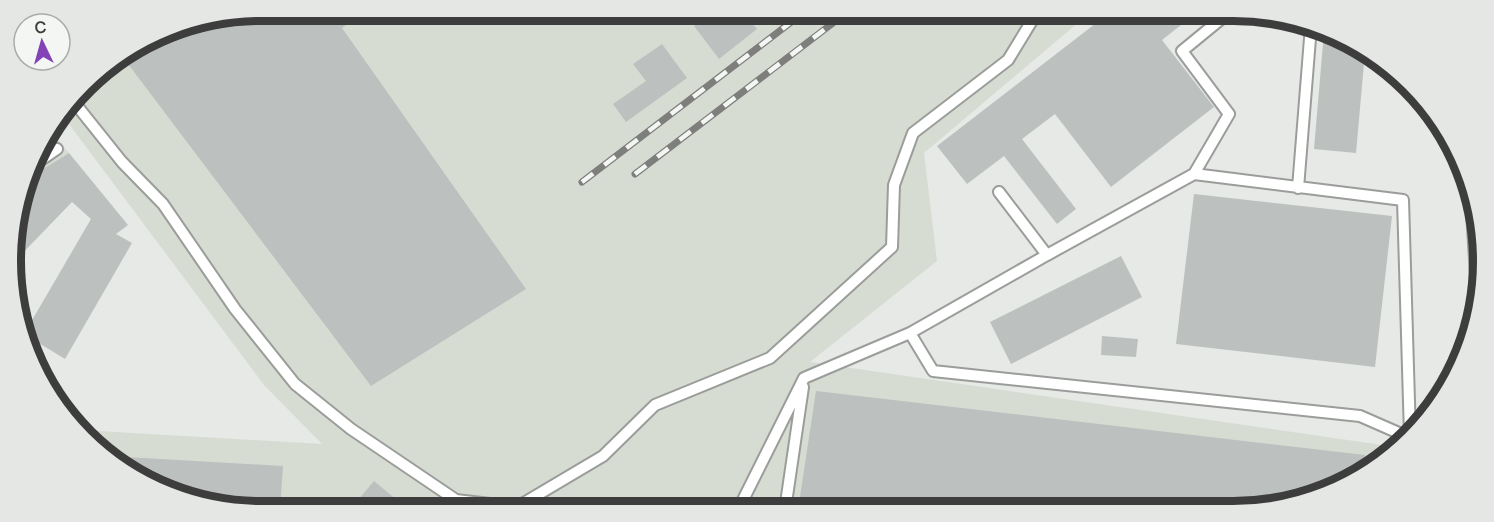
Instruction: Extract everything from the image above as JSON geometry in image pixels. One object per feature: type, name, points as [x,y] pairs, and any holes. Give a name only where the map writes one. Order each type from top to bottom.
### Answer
[{"type":"lane","points":[[527,501],[603,456],[655,405],[770,358],[892,247],[894,185],[913,133],[1008,60],[1032,21]]},
{"type":"lane","points":[[742,501],[804,378],[910,333],[1194,174],[1229,114],[1182,51],[1219,21]]},
{"type":"lane","points":[[1298,188],[1310,34]]},
{"type":"lane","points":[[78,107],[122,162],[163,204],[235,309],[295,384],[351,429],[456,500],[465,501]]},
{"type":"lane","points":[[45,157],[57,149]]},
{"type":"lane","points":[[1194,174],[1403,200],[1409,424]]},
{"type":"lane","points":[[999,192],[1047,255]]},
{"type":"lane","points":[[910,333],[933,371],[1360,416],[1401,433]]},
{"type":"lane","points":[[786,501],[804,378]]},
{"type":"shaded area","points":[[261,21],[1080,21],[924,153],[937,261],[810,362],[1386,445],[1366,461],[1325,483],[1280,496],[1233,501],[261,501],[214,496],[169,483],[128,461],[91,431],[322,444],[264,385],[67,121],[91,91],[115,71],[141,53],[169,39],[214,26]]},
{"type":"shaded area","points":[[56,137],[69,153],[38,172]]},
{"type":"building","points":[[351,21],[342,28],[526,289],[371,386],[128,61],[169,39],[199,29],[230,23]]},
{"type":"building","points":[[701,21],[751,21],[757,29],[719,59],[694,26]]},
{"type":"building","points":[[1099,21],[1186,21],[1162,40],[1214,107],[1111,187],[1055,114],[1022,139],[1076,209],[1057,224],[1004,156],[967,184],[937,146]]},
{"type":"building","points":[[1323,38],[1364,60],[1356,153],[1314,149]]},
{"type":"building","points":[[662,44],[687,78],[626,122],[613,104],[646,81],[633,64]]},
{"type":"building","points":[[69,153],[128,225],[116,234],[132,243],[65,359],[35,341],[30,325],[91,219],[72,202],[21,254],[29,199],[38,172]]},
{"type":"building","points":[[1194,194],[1392,216],[1375,367],[1176,344]]},
{"type":"building","points":[[1121,256],[1142,297],[1011,364],[990,322]]},
{"type":"building","points":[[1102,336],[1138,339],[1136,357],[1101,355]]},
{"type":"building","points":[[816,391],[1365,455],[1364,462],[1325,483],[1295,493],[1264,499],[1233,501],[799,501]]},
{"type":"building","points":[[123,457],[283,466],[281,501],[261,501],[230,499],[199,493],[169,483]]},
{"type":"building","points":[[374,481],[398,501],[359,501]]},
{"type":"railway","points":[[582,182],[793,21]]},
{"type":"railway","points":[[635,174],[836,21]]}]
